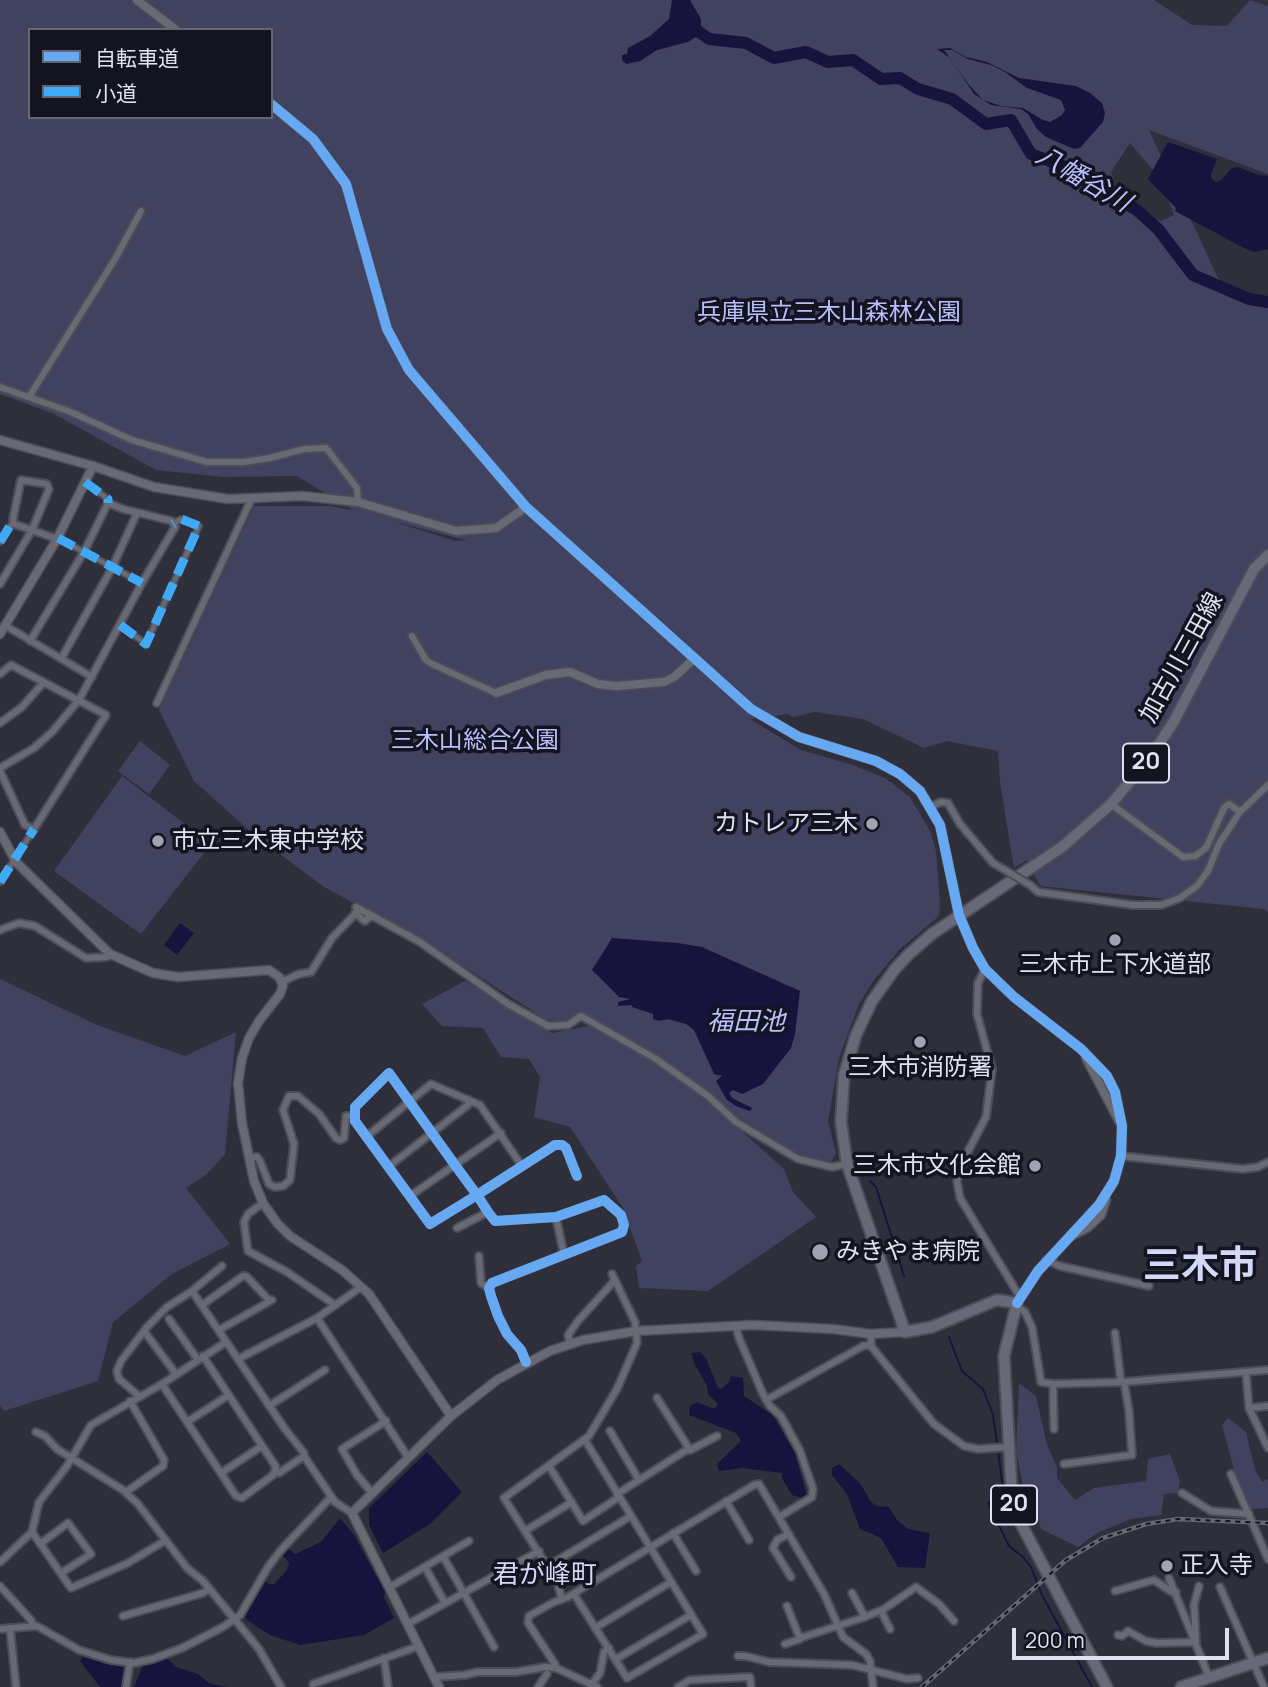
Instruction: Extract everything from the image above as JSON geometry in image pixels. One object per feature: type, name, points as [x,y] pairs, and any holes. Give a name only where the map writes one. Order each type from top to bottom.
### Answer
[{"type":"main road","name":"加古川三田線","points":[[905,1332],[846,1164],[841,1122],[844,1075],[856,1035],[872,1001],[895,969],[932,934],[1062,847],[1111,804],[1149,759],[1172,723],[1254,569],[1268,555]]},
{"type":"main road","points":[[905,1332],[932,1327],[997,1300],[1018,1302]]},
{"type":"main road","name":"20","points":[[1018,1302],[1004,1356],[1012,1499],[1018,1518],[1107,1687]]},
{"type":"main road","points":[[1181,1687],[1268,1658]]},
{"type":"street","points":[[137,0],[173,28]]},
{"type":"street","points":[[273,106],[313,139],[346,184],[387,329],[409,370],[526,507],[751,709],[799,737],[876,761],[900,774],[920,791],[940,825],[959,915],[985,969],[1014,998],[1081,1049],[1107,1076],[1115,1092],[1122,1126],[1121,1156],[1111,1188],[1099,1205],[1046,1260],[1018,1302]]},
{"type":"street","points":[[29,397],[115,259],[141,211]]},
{"type":"street","points":[[0,387],[71,412],[132,440],[207,462],[244,462],[304,449],[326,448],[357,488],[358,502]]},
{"type":"street","points":[[0,440],[93,466],[154,487],[228,499],[303,496],[358,502],[456,531],[496,528],[526,507]]},
{"type":"street","points":[[0,634],[57,538],[93,466]]},
{"type":"street","points":[[0,542],[13,521],[21,480],[47,484],[50,489],[32,530],[0,584]]},
{"type":"street","points":[[30,641],[84,552],[108,503],[108,499],[85,482]]},
{"type":"street","points":[[157,703],[252,498]]},
{"type":"street","points":[[34,829],[25,825],[0,769],[34,748],[52,732],[79,700],[175,527],[172,521],[108,503]]},
{"type":"street","points":[[61,659],[111,568],[137,513]]},
{"type":"street","points":[[120,625],[146,644],[199,526],[181,519],[173,524]]},
{"type":"street","points":[[13,521],[14,524],[57,538],[142,583]]},
{"type":"street","points":[[6,626],[92,677]]},
{"type":"street","points":[[412,636],[426,660],[496,693],[546,675],[570,671],[598,684],[616,686],[664,682],[674,677],[694,659]]},
{"type":"street","points":[[0,674],[11,665],[106,715],[0,882]]},
{"type":"street","points":[[0,723],[22,708],[43,682]]},
{"type":"street","points":[[930,807],[941,802],[948,803],[960,824],[993,863],[1038,891],[1133,905],[1161,905],[1197,886],[1240,812],[1268,785]]},
{"type":"street","points":[[1111,804],[1183,857],[1195,856],[1206,848],[1224,808],[1229,804],[1240,812]]},
{"type":"street","points":[[0,832],[15,860],[110,954],[153,973],[178,978],[269,970],[281,982],[281,994],[249,1038],[238,1083],[242,1123],[254,1181],[263,1203],[290,1236],[342,1270],[369,1294],[451,1416]]},
{"type":"street","points":[[281,982],[311,972],[332,938],[355,914],[356,908],[420,942],[508,1004],[548,1026],[568,1025],[581,1016],[656,1059],[708,1096],[736,1122],[798,1159],[832,1167],[846,1164]]},
{"type":"street","points":[[0,930],[19,923],[35,926],[86,958],[107,957],[110,954]]},
{"type":"street","points":[[985,969],[978,983],[978,1014],[992,1069],[986,1117],[962,1161],[957,1181],[960,1198],[1032,1326],[1041,1382],[1123,1382],[1268,1370]]},
{"type":"street","points":[[489,1288],[492,1283],[622,1232],[624,1225],[621,1215],[604,1200],[556,1217],[495,1221],[477,1195],[389,1073],[355,1107],[355,1121],[430,1224],[477,1195],[555,1145],[566,1147],[577,1176]]},
{"type":"street","points":[[366,1137],[431,1084],[480,1105],[522,1166]]},
{"type":"street","points":[[249,1157],[257,1157],[260,1161],[269,1184],[275,1187],[284,1186],[290,1180],[294,1144],[283,1110],[289,1096],[298,1096],[340,1140],[344,1139],[346,1116],[354,1116]]},
{"type":"street","points":[[388,1167],[468,1105],[470,1100]]},
{"type":"street","points":[[410,1196],[500,1133]]},
{"type":"street","points":[[1121,1156],[1243,1169],[1258,1167],[1268,1162]]},
{"type":"street","points":[[263,1203],[248,1214],[244,1222],[248,1251],[287,1272],[335,1305]]},
{"type":"street","points":[[457,1228],[488,1212]]},
{"type":"street","points":[[556,1217],[564,1255]]},
{"type":"street","points":[[479,1256],[481,1283],[489,1288],[498,1316],[526,1362]]},
{"type":"street","points":[[1046,1260],[1060,1266],[1149,1286]]},
{"type":"street","points":[[139,1396],[119,1379],[117,1371],[121,1361],[167,1307],[192,1291],[222,1266]]},
{"type":"street","points":[[202,1305],[243,1276],[271,1300],[219,1330]]},
{"type":"street","points":[[562,1599],[548,1566],[504,1498],[584,1440],[593,1431],[617,1389],[636,1343],[636,1331],[635,1322],[614,1277],[568,1335],[571,1344]]},
{"type":"street","points":[[238,1359],[317,1318],[360,1287]]},
{"type":"street","points":[[192,1291],[331,1497],[344,1510],[352,1513],[439,1687]]},
{"type":"street","points":[[169,1318],[229,1395],[276,1467],[276,1472]]},
{"type":"street","points":[[317,1318],[408,1457]]},
{"type":"street","points":[[352,1513],[451,1416],[497,1380],[526,1362],[571,1344],[636,1331],[736,1326],[833,1329],[871,1334],[905,1332]]},
{"type":"street","points":[[736,1326],[766,1400],[781,1416],[800,1451],[814,1494],[779,1517]]},
{"type":"street","points":[[144,1331],[176,1374]]},
{"type":"street","points":[[1064,1464],[1132,1455],[1115,1333]]},
{"type":"street","points":[[871,1334],[870,1345],[934,1423],[964,1446],[978,1449],[1008,1447]]},
{"type":"street","points":[[0,1562],[32,1532],[39,1502],[72,1458],[91,1425],[162,1384],[226,1342]]},
{"type":"street","points":[[766,1400],[863,1346],[870,1345]]},
{"type":"street","points":[[269,1406],[325,1370]]},
{"type":"street","points":[[1246,1372],[1249,1408],[1268,1448]]},
{"type":"street","points":[[162,1384],[236,1496],[242,1498],[276,1472],[279,1473],[304,1456]]},
{"type":"street","points":[[1053,1384],[1054,1429]]},
{"type":"street","points":[[187,1422],[229,1395]]},
{"type":"street","points":[[657,1398],[688,1449]]},
{"type":"street","points":[[126,1492],[163,1466],[164,1460],[130,1401]]},
{"type":"street","points":[[1249,1408],[1268,1406]]},
{"type":"street","points":[[372,1493],[357,1475],[342,1449],[386,1421]]},
{"type":"street","points":[[610,1431],[639,1480]]},
{"type":"street","points":[[36,1432],[45,1436],[57,1449],[126,1492],[144,1510],[187,1568],[209,1588],[262,1655],[281,1687]]},
{"type":"street","points":[[549,1466],[583,1521],[639,1480],[688,1449],[693,1450],[717,1436]]},
{"type":"street","points":[[574,1594],[627,1678],[703,1634],[584,1440]]},
{"type":"street","points":[[221,1473],[262,1446]]},
{"type":"street","points":[[1231,1474],[1268,1559]]},
{"type":"street","points":[[555,1668],[528,1623],[529,1616],[574,1594],[726,1501],[759,1484],[824,1594],[843,1637],[866,1654],[870,1661],[873,1687]]},
{"type":"street","points":[[1182,1493],[1211,1511],[1249,1514]]},
{"type":"street","points":[[0,1629],[37,1626],[79,1650],[111,1661],[152,1659],[182,1648],[223,1628],[240,1615],[268,1567],[290,1538],[331,1497]]},
{"type":"street","points":[[726,1501],[749,1540]]},
{"type":"street","points":[[526,1531],[572,1502]]},
{"type":"street","points":[[548,1566],[631,1516]]},
{"type":"street","points":[[40,1544],[68,1523],[91,1554],[61,1573]]},
{"type":"street","points":[[32,1532],[71,1588],[128,1563],[166,1540]]},
{"type":"street","points":[[673,1533],[696,1571]]},
{"type":"street","points":[[789,1534],[777,1540],[773,1548],[791,1577]]},
{"type":"street","points":[[390,1587],[470,1541]]},
{"type":"street","points":[[408,1624],[539,1551]]},
{"type":"street","points":[[443,1556],[494,1647]]},
{"type":"street","points":[[425,1567],[445,1603]]},
{"type":"street","points":[[1169,1578],[1209,1677]]},
{"type":"street","points":[[1115,1591],[1154,1580],[1176,1592]]},
{"type":"street","points":[[595,1628],[671,1582]]},
{"type":"street","points":[[0,1586],[31,1620],[33,1626]]},
{"type":"street","points":[[1196,1642],[1194,1605],[1199,1586]]},
{"type":"street","points":[[786,1644],[865,1618],[916,1587],[939,1604],[954,1621]]},
{"type":"street","points":[[1220,1587],[1264,1687]]},
{"type":"street","points":[[123,1616],[203,1593],[209,1588]]},
{"type":"street","points":[[852,1593],[865,1618]]},
{"type":"street","points":[[787,1606],[800,1638]]},
{"type":"street","points":[[880,1611],[890,1629]]},
{"type":"street","points":[[616,1659],[691,1615]]},
{"type":"street","points":[[10,1628],[16,1687]]},
{"type":"street","points":[[1118,1634],[1122,1636],[1128,1631],[1146,1641],[1157,1643],[1196,1642]]},
{"type":"street","points":[[313,1684],[419,1646]]},
{"type":"street","points":[[435,1677],[545,1667],[555,1668],[594,1686],[604,1652],[608,1648]]},
{"type":"street","points":[[738,1656],[769,1662],[852,1665],[907,1679],[918,1678]]},
{"type":"street","points":[[384,1658],[388,1687]]},
{"type":"street","points":[[126,1687],[130,1662]]},
{"type":"street","points":[[538,1687],[547,1674]]},
{"type":"street","points":[[678,1687],[690,1680],[750,1677],[751,1687]]},
{"type":"green space","points":[[0,0],[1154,0],[1192,25],[1227,26],[1250,0],[1268,6],[1268,174],[1149,130],[1226,295],[1268,308],[1268,912],[1264,909],[1040,886],[1027,860],[1014,868],[1000,782],[998,751],[947,741],[924,748],[863,719],[815,712],[793,717],[788,714],[750,719],[801,750],[853,765],[885,778],[910,797],[930,831],[936,851],[939,916],[900,949],[874,980],[859,1004],[839,1058],[828,1122],[836,1153],[831,1162],[798,1155],[730,1112],[706,1089],[656,1055],[582,1013],[566,1023],[545,1019],[418,937],[324,887],[252,833],[194,781],[159,710],[254,506],[330,506],[353,510],[297,476],[224,477],[156,470],[54,414],[0,394]],"holes":[[[1130,143],[1162,181],[1174,215],[1161,221],[1144,215],[1118,193],[1111,172]],[[392,521],[467,540],[455,541]]]},
{"type":"green space","points":[[140,741],[170,765],[149,794],[118,771]]},
{"type":"green space","points":[[122,776],[211,844],[141,934],[54,871]]},
{"type":"green space","points":[[0,979],[97,1025],[185,1056],[236,1032],[225,1154],[207,1174],[186,1188],[230,1244],[172,1274],[113,1322],[98,1381],[4,1411],[0,1406]]},
{"type":"green space","points":[[465,981],[552,1033],[588,1026],[654,1062],[715,1107],[784,1169],[793,1192],[816,1217],[708,1291],[639,1288],[636,1266],[642,1261],[623,1208],[570,1127],[534,1117],[540,1077],[529,1059],[501,1057],[483,1028],[442,1026],[422,1004]]},
{"type":"green space","points":[[1019,1383],[1036,1396],[1047,1445],[1057,1467],[1057,1478],[1075,1500],[1094,1488],[1146,1481],[1148,1459],[1170,1454],[1180,1481],[1178,1493],[1164,1494],[1161,1515],[1131,1519],[1097,1533],[1078,1547],[1041,1529],[1033,1499],[1024,1490],[1016,1451]]},
{"type":"green space","points":[[1228,1418],[1246,1432],[1255,1470],[1262,1482],[1268,1479],[1268,1508],[1251,1509],[1238,1484],[1222,1425]]},
{"type":"water","points":[[672,0],[690,0],[701,19],[699,35],[688,42],[657,50],[640,61],[626,64],[622,55],[627,54],[628,48],[650,36],[669,19]]},
{"type":"water","points":[[950,48],[966,57],[987,62],[1019,78],[1076,86],[1102,103],[1105,113],[1103,122],[1080,148],[1074,149],[1046,137],[1021,109],[991,105],[984,100],[1001,106],[1023,108],[1050,122],[1065,110],[1061,100],[1027,88],[991,65],[968,59],[952,50],[944,50],[949,58],[937,49]]},
{"type":"water","points":[[954,64],[983,100],[974,94]]},
{"type":"water","points":[[1168,142],[1217,159],[1211,175],[1215,182],[1220,181],[1232,168],[1238,167],[1268,176],[1268,249],[1254,252],[1244,248],[1175,211],[1176,208],[1148,179]]},
{"type":"water","points":[[180,923],[194,933],[177,955],[164,945]]},
{"type":"water","name":"福田池","points":[[612,938],[702,947],[800,991],[791,1048],[763,1084],[742,1094],[733,1090],[729,1093],[732,1098],[752,1108],[750,1111],[727,1100],[716,1081],[722,1076],[714,1074],[694,1030],[686,1024],[668,1019],[653,1019],[653,1014],[632,1005],[618,1006],[618,1002],[630,999],[619,997],[592,970]]},
{"type":"water","points":[[700,1352],[706,1358],[718,1388],[721,1389],[729,1382],[731,1376],[743,1378],[744,1396],[773,1415],[795,1453],[807,1496],[802,1498],[792,1495],[782,1473],[742,1468],[719,1471],[717,1464],[741,1441],[736,1433],[689,1415],[690,1406],[697,1402],[712,1408],[718,1404],[708,1394],[707,1386],[691,1353]]},
{"type":"water","points":[[427,1452],[462,1492],[430,1524],[383,1553],[369,1525],[369,1508]]},
{"type":"water","points":[[839,1464],[860,1483],[871,1502],[877,1506],[889,1507],[897,1520],[908,1529],[930,1533],[925,1568],[898,1567],[881,1538],[860,1529],[847,1494],[832,1475],[832,1468]]},
{"type":"water","points":[[340,1518],[354,1535],[385,1592],[384,1597],[394,1618],[364,1635],[300,1645],[270,1635],[247,1620],[244,1615],[265,1581],[274,1584],[287,1570],[289,1563],[283,1555],[288,1548],[295,1554],[321,1542]]},
{"type":"water","points":[[83,1656],[106,1664],[124,1666],[126,1669],[122,1687],[100,1687],[80,1661]]},
{"type":"water","points":[[168,1659],[176,1667],[198,1674],[210,1684],[227,1687],[134,1687],[143,1665]]},
{"type":"waterway","name":"八幡谷川","points":[[698,31],[709,39],[746,43],[774,58],[806,52],[828,62],[853,60],[881,79],[900,78],[918,89],[952,99],[986,124],[1011,120],[1031,154],[1071,169],[1138,211],[1158,229],[1193,275],[1249,299],[1268,302]]},
{"type":"waterway","points":[[870,1181],[876,1187],[904,1276]]},
{"type":"waterway","points":[[949,1337],[962,1371],[983,1389],[993,1415],[997,1444]]},
{"type":"waterway","points":[[998,1450],[1003,1489],[988,1503],[1009,1546],[1031,1567],[1042,1595],[1092,1687]]},
{"type":"railway","points":[[922,1687],[1066,1560],[1103,1538],[1146,1524],[1178,1519],[1268,1523]]},
{"type":"marked path","points":[[85,482],[108,499],[108,503]]},
{"type":"marked path","points":[[120,625],[146,644],[199,526],[181,519],[173,524]]},
{"type":"marked path","points":[[0,542],[13,521]]},
{"type":"marked path","points":[[58,538],[142,583]]},
{"type":"marked path","points":[[0,882],[34,829]]},
{"type":"cycle path","points":[[273,106],[313,139],[346,184],[387,329],[409,370],[526,507],[751,709],[799,737],[876,761],[900,774],[920,791],[940,825],[959,915],[985,969],[1014,997],[1081,1049],[1107,1076],[1115,1092],[1122,1126],[1121,1156],[1114,1181],[1099,1205],[1038,1271],[1017,1303]]},
{"type":"cycle path","points":[[526,1362],[498,1316],[489,1288],[492,1283],[622,1232],[624,1225],[621,1215],[604,1200],[556,1217],[495,1221],[477,1195],[389,1073],[355,1107],[355,1121],[430,1224],[477,1195],[555,1145],[566,1148],[577,1176]]},
{"type":"place","name":"カトレア三木","points":[[872,824]]},
{"type":"place","name":"市立三木東中学校","points":[[158,841]]},
{"type":"place","name":"三木市上下水道部","points":[[1115,940]]},
{"type":"place","name":"三木市消防署","points":[[920,1042]]},
{"type":"place","name":"三木市文化会館","points":[[1035,1166]]},
{"type":"place","name":"みきやま病院","points":[[820,1252]]},
{"type":"place","name":"正入寺","points":[[1167,1566]]},
{"type":"district","name":"三木市","points":[[1200,1267]]},
{"type":"district","name":"君が峰町","points":[[545,1576]]},
{"type":"park label","name":"兵庫県立三木山森林公園","points":[[829,313]]},
{"type":"park label","name":"三木山総合公園","points":[[475,741]]}]
